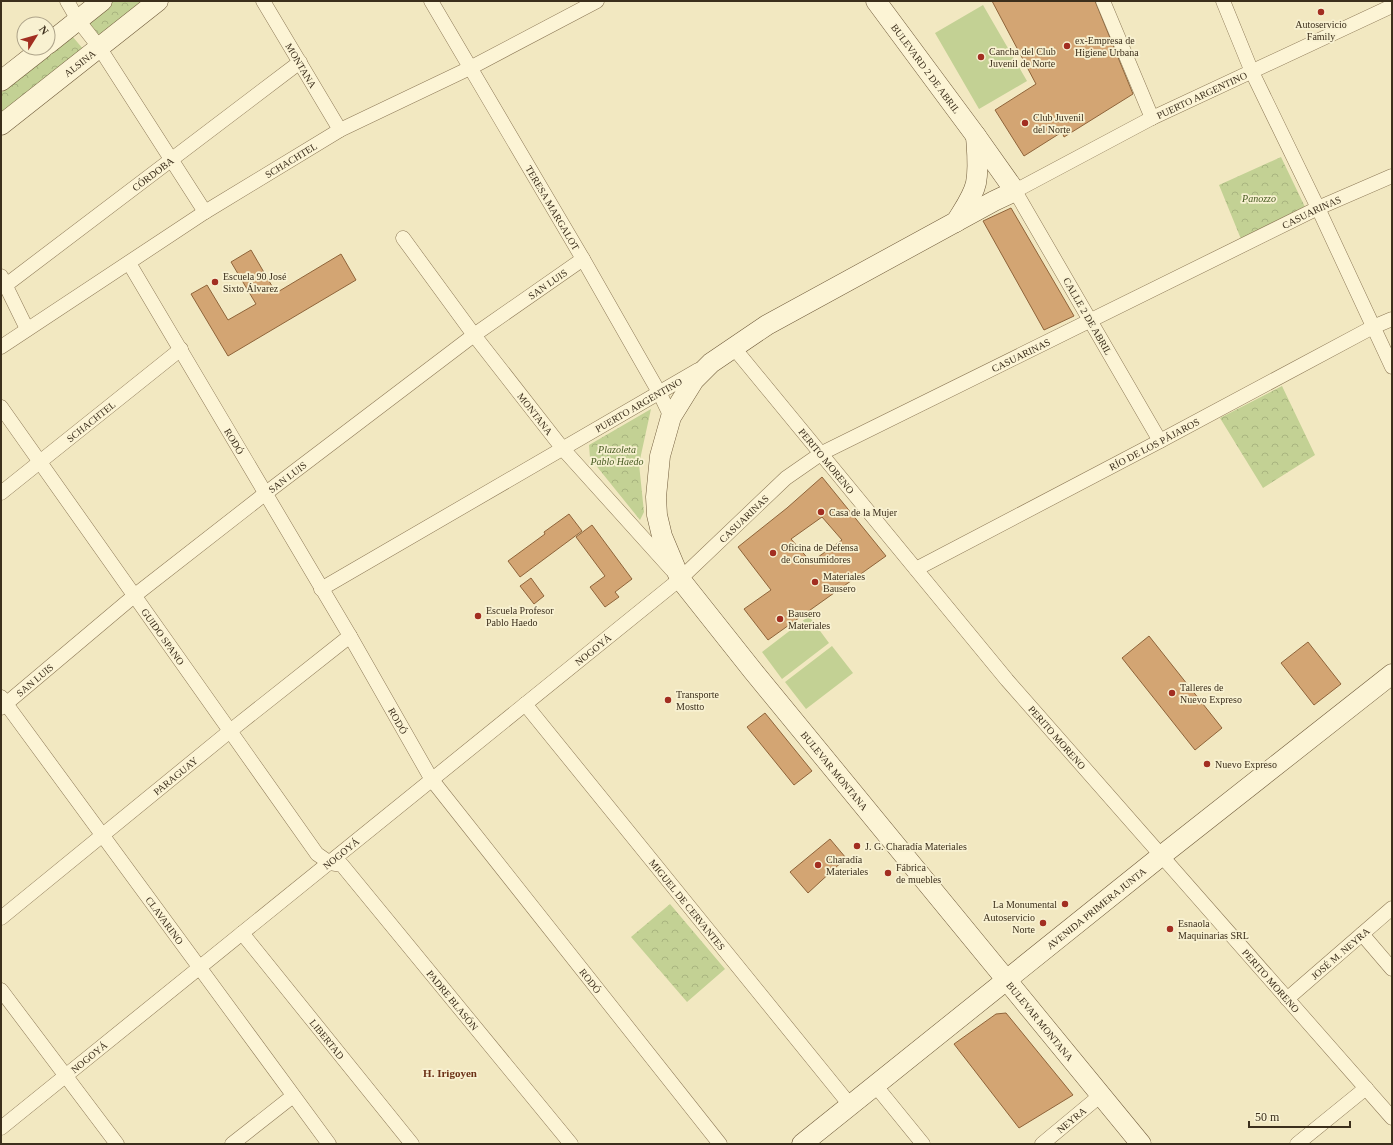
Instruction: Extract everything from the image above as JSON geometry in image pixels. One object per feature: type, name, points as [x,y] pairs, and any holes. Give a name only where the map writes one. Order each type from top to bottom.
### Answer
[{"type":"main road","points":[[56,38],[102,1]]},
{"type":"main road","name":"ALSINA","points":[[1,125],[158,1]]},
{"type":"main road","name":"BULEVARD 2 DE ABRIL","points":[[876,1],[1015,191]]},
{"type":"main road","points":[[1,81],[33,56]]},
{"type":"main road","points":[[976,136],[976,178],[981,193],[988,199],[994,201]]},
{"type":"main road","points":[[956,222],[968,203],[976,178],[982,166],[996,163]]},
{"type":"main road","name":"PUERTO ARGENTINO","points":[[711,363],[767,325],[1015,191]]},
{"type":"main road","name":"BULEVAR MONTANA","points":[[711,363],[694,380],[671,417],[660,456],[656,498],[657,514],[662,536],[680,579],[753,671],[1141,1144]]},
{"type":"main road","name":"AVENIDA PRIMERA JUNTA","points":[[802,1144],[1161,856],[1392,674]]},
{"type":"street","points":[[67,1],[78,20],[99,47],[204,212]]},
{"type":"street","name":"MONTANA","points":[[263,1],[340,130]]},
{"type":"street","name":"TERESA MARGALOT","points":[[431,1],[583,259],[660,394],[671,417]]},
{"type":"street","name":"SCHACHTEL","points":[[1,347],[204,212],[340,130],[470,68],[597,1]]},
{"type":"street","points":[[1103,1],[1152,118]]},
{"type":"street","points":[[1223,1],[1252,72],[1318,208],[1392,367]]},
{"type":"street","name":"PUERTO ARGENTINO","points":[[1015,191],[1152,118],[1392,6]]},
{"type":"street","name":"CÓRDOBA","points":[[3,280],[171,160],[300,62]]},
{"type":"street","name":"CASUARINAS","points":[[680,579],[786,478],[822,453],[1318,208],[1392,176]]},
{"type":"street","name":"CALLE 2 DE ABRIL","points":[[1015,191],[1160,441]]},
{"type":"street","name":"MONTANA","points":[[403,238],[474,335],[563,449],[680,579]]},
{"type":"street","name":"SAN LUIS","points":[[3,703],[134,596],[266,493],[474,335],[583,259]]},
{"type":"street","name":"RODÓ","points":[[129,263],[350,636],[432,780],[720,1144]]},
{"type":"street","points":[[3,280],[27,329]]},
{"type":"street","name":"RÍO DE LOS PÁJAROS","points":[[916,569],[1373,327],[1392,319]]},
{"type":"street","name":"PERITO MORENO","points":[[734,348],[822,453],[1007,680],[1392,1118]]},
{"type":"street","name":"SCHACHTEL","points":[[1,493],[181,349]]},
{"type":"street","name":"PUERTO ARGENTINO","points":[[321,588],[660,394],[711,363]]},
{"type":"street","name":"GUIDO SPANO","points":[[1,407],[317,854],[330,863]]},
{"type":"street","name":"NOGOYÁ","points":[[1,1128],[680,579]]},
{"type":"street","name":"PARAGUAY","points":[[1,918],[230,730],[350,636]]},
{"type":"street","name":"CLAVARINO","points":[[3,703],[102,835],[328,1144]]},
{"type":"street","name":"MIGUEL DE CERVANTES","points":[[525,704],[850,1105]]},
{"type":"street","name":"PADRE BLASÓN","points":[[330,863],[342,865],[571,1144]]},
{"type":"street","name":"JOSÉ M. NEYRA","points":[[1287,999],[1392,908]]},
{"type":"street","name":"LIBERTAD","points":[[242,933],[412,1144]]},
{"type":"street","points":[[1362,934],[1392,969]]},
{"type":"street","points":[[1,990],[117,1144]]},
{"type":"street","points":[[875,1085],[923,1144]]},
{"type":"street","points":[[1297,1144],[1366,1088]]},
{"type":"street","name":"NEYRA","points":[[1042,1144],[1101,1095]]},
{"type":"street","points":[[232,1144],[293,1096]]},
{"type":"green space","points":[[113,1],[147,1],[101,38],[87,21]]},
{"type":"green space","name":"Cancha del Club Juvenil de Norte","points":[[983,5],[1027,81],[979,109],[935,33]]},
{"type":"green space","points":[[72,36],[84,50],[1,115],[1,93],[47,56],[56,56],[56,49]]},
{"type":"green space","name":"Panozzo","points":[[1281,157],[1305,207],[1241,239],[1219,185]]},
{"type":"green space","points":[[1282,386],[1315,455],[1263,488],[1220,418]]},
{"type":"green space","name":"Plazoleta Pablo Haedo","points":[[651,409],[639,464],[644,512],[640,520],[590,458],[589,445]]},
{"type":"green space","points":[[809,616],[829,643],[782,679],[762,652]]},
{"type":"green space","points":[[832,646],[853,673],[806,709],[785,682]]},
{"type":"green space","points":[[670,904],[725,969],[687,1002],[631,937]]},
{"type":"building","name":"ex-Empresa de Higiene Urbana","points":[[992,1],[1095,1],[1133,94],[1064,137],[1062,132],[1024,156],[995,110],[1036,84]]},
{"type":"building","points":[[1011,208],[1074,316],[1044,330],[983,221]]},
{"type":"building","points":[[251,250],[276,293],[341,254],[356,280],[228,356],[191,294],[207,285],[228,320],[256,304],[231,262]]},
{"type":"building","points":[[822,477],[886,556],[768,640],[744,609],[771,590],[738,547],[787,508]],"holes":[[[822,517],[842,540],[811,562],[791,539]]]},
{"type":"building","points":[[569,514],[582,531],[520,577],[508,561]]},
{"type":"building","points":[[592,525],[632,579],[615,592],[619,597],[605,607],[590,587],[605,576],[576,537]]},
{"type":"building","points":[[531,578],[544,596],[534,604],[520,586]]},
{"type":"building","name":"Talleres de Nuevo Expreso","points":[[1149,636],[1222,728],[1195,750],[1122,658]]},
{"type":"building","points":[[1308,642],[1341,684],[1314,705],[1281,663]]},
{"type":"building","points":[[765,713],[812,771],[794,785],[747,727]]},
{"type":"building","name":"Charadía Materiales","points":[[830,839],[846,858],[808,893],[790,872]]},
{"type":"building","points":[[1006,1013],[1073,1095],[1019,1128],[954,1044],[996,1014]]},
{"type":"place","name":"Autoservicio Family","points":[[1321,12]]},
{"type":"place","name":"ex-Empresa de Higiene Urbana","points":[[1067,46]]},
{"type":"place","name":"Cancha del Club Juvenil de Norte","points":[[981,57]]},
{"type":"place","name":"Club Juvenil del Norte","points":[[1025,123]]},
{"type":"place","name":"Escuela 90 José Sixto Álvarez","points":[[215,282]]},
{"type":"place","name":"Casa de la Mujer","points":[[821,512]]},
{"type":"place","name":"Oficina de Defensa de Consumidores","points":[[773,553]]},
{"type":"place","name":"Materiales Bausero","points":[[815,582]]},
{"type":"place","name":"Escuela Profesor Pablo Haedo","points":[[478,616]]},
{"type":"place","name":"Bausero Materiales","points":[[780,619]]},
{"type":"place","name":"Talleres de Nuevo Expreso","points":[[1172,693]]},
{"type":"place","name":"Transporte Mostto","points":[[668,700]]},
{"type":"place","name":"Nuevo Expreso","points":[[1207,764]]},
{"type":"place","name":"J. G. Charadía Materiales","points":[[857,846]]},
{"type":"place","name":"Charadía Materiales","points":[[818,865]]},
{"type":"place","name":"Fábrica de muebles","points":[[888,873]]},
{"type":"place","name":"La Monumental","points":[[1065,904]]},
{"type":"place","name":"Autoservicio Norte","points":[[1043,923]]},
{"type":"place","name":"Esnaola Maquinarias SRL","points":[[1170,929]]},
{"type":"district","name":"H. Irigoyen","points":[[450,1073]]}]
